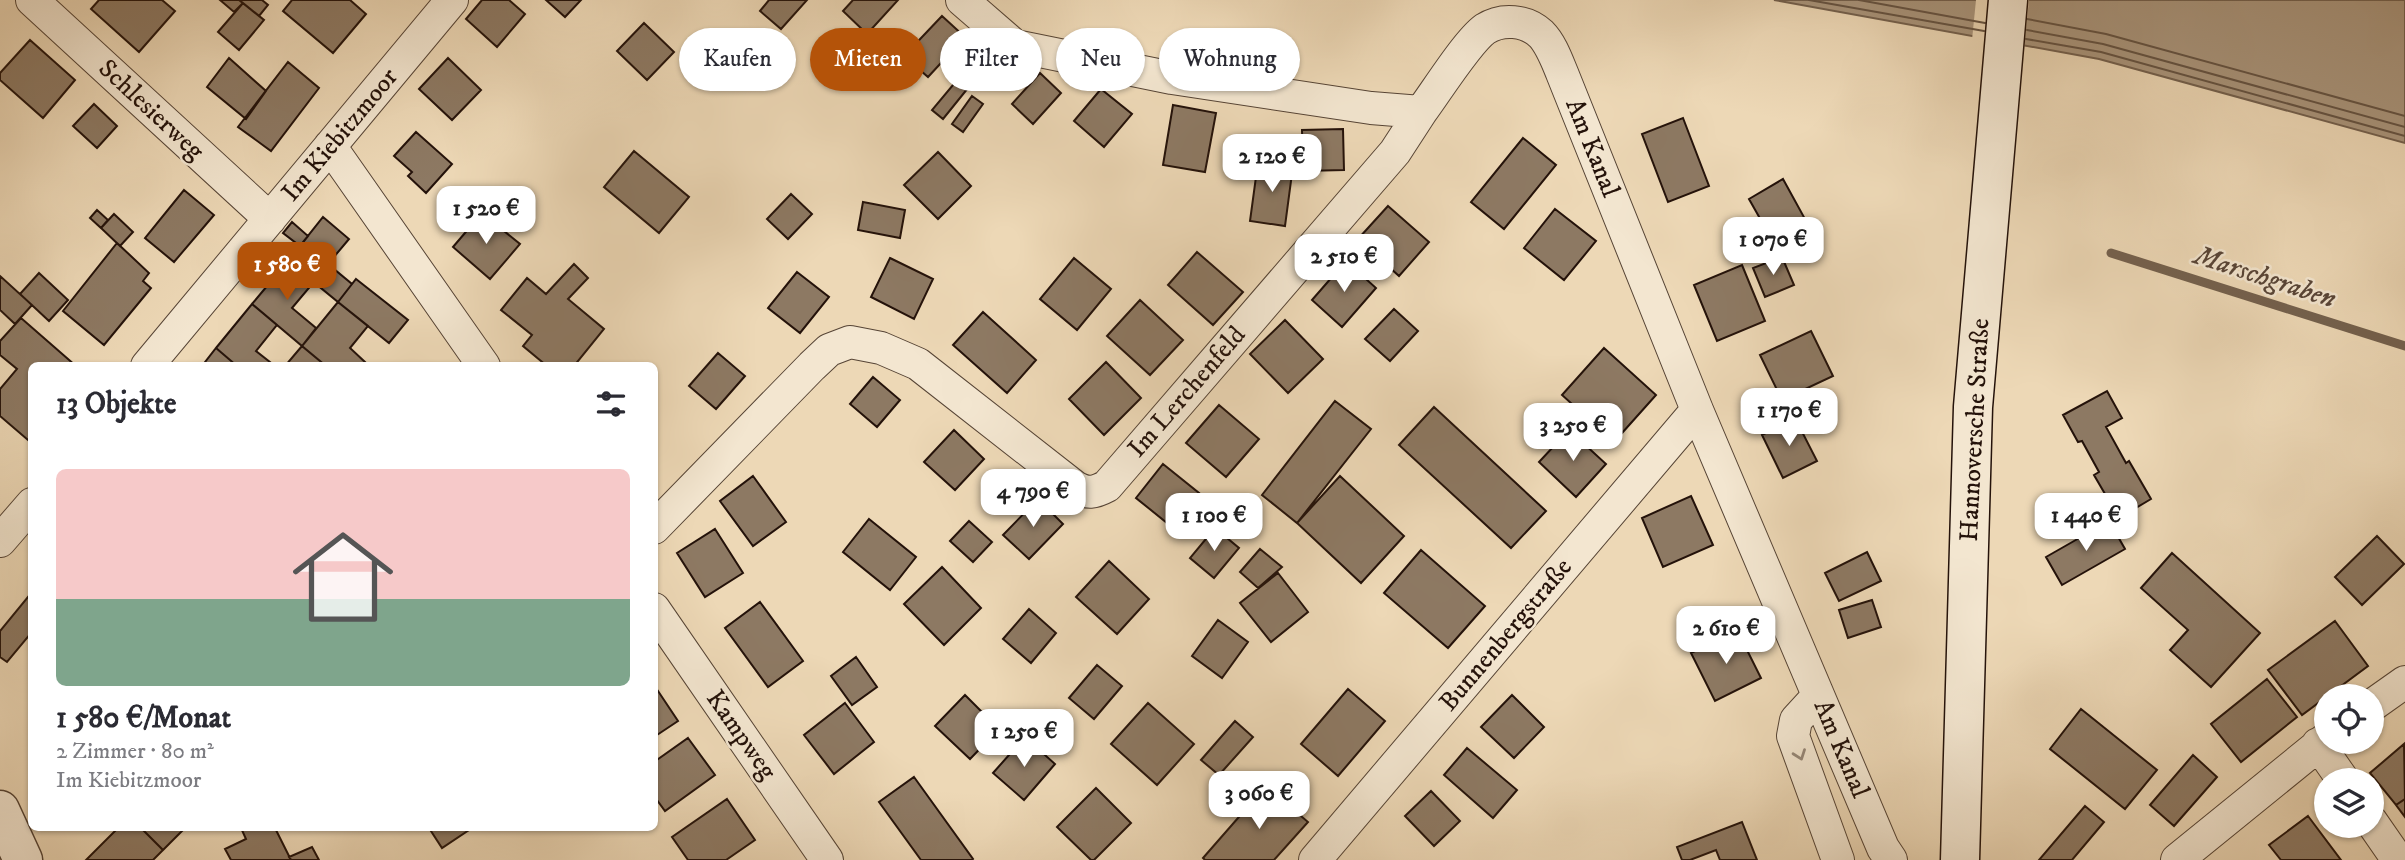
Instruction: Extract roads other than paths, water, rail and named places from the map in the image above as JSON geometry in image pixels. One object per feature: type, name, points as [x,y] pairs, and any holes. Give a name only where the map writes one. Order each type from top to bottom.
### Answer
[{"type":"main road","name":"Hannoversche Straße","points":[[1959,860],[1973,407],[2008,0]]},
{"type":"main road","points":[[0,810],[23,860]]},
{"type":"street","name":"Schlesierweg","points":[[32,0],[271,219]]},
{"type":"street","name":"Im Kiebitzmoor","points":[[150,362],[452,0]]},
{"type":"street","points":[[962,0],[1015,46],[1172,78],[1421,112]]},
{"type":"street","name":"Am Kanal","points":[[1421,112],[1474,40],[1485,30],[1497,23],[1512,21],[1527,25],[1542,35],[1562,73],[1697,410],[1883,848],[1891,860]]},
{"type":"street","name":"Im Lerchenfeld","points":[[658,524],[812,366],[829,351],[850,342],[880,348],[918,364],[1075,487],[1086,493],[1107,486],[1386,162],[1421,112]]},
{"type":"street","points":[[330,146],[481,362]]},
{"type":"street","name":"Bunnenbergstraße","points":[[1315,860],[1697,410]]},
{"type":"street","points":[[0,541],[28,509]]},
{"type":"street","name":"Kampweg","points":[[658,615],[827,860]]},
{"type":"street","points":[[2384,697],[2405,682]]},
{"type":"street","points":[[1818,696],[1796,720],[1793,736],[1838,860]]},
{"type":"street","points":[[2177,860],[2314,749]]},
{"type":"street","points":[[2383,838],[2398,860]]},
{"type":"water","points":[[1774,0],[2405,0],[2405,143],[2099,59]]},
{"type":"waterway","name":"Marschgraben","points":[[2111,253],[2405,346]]}]
